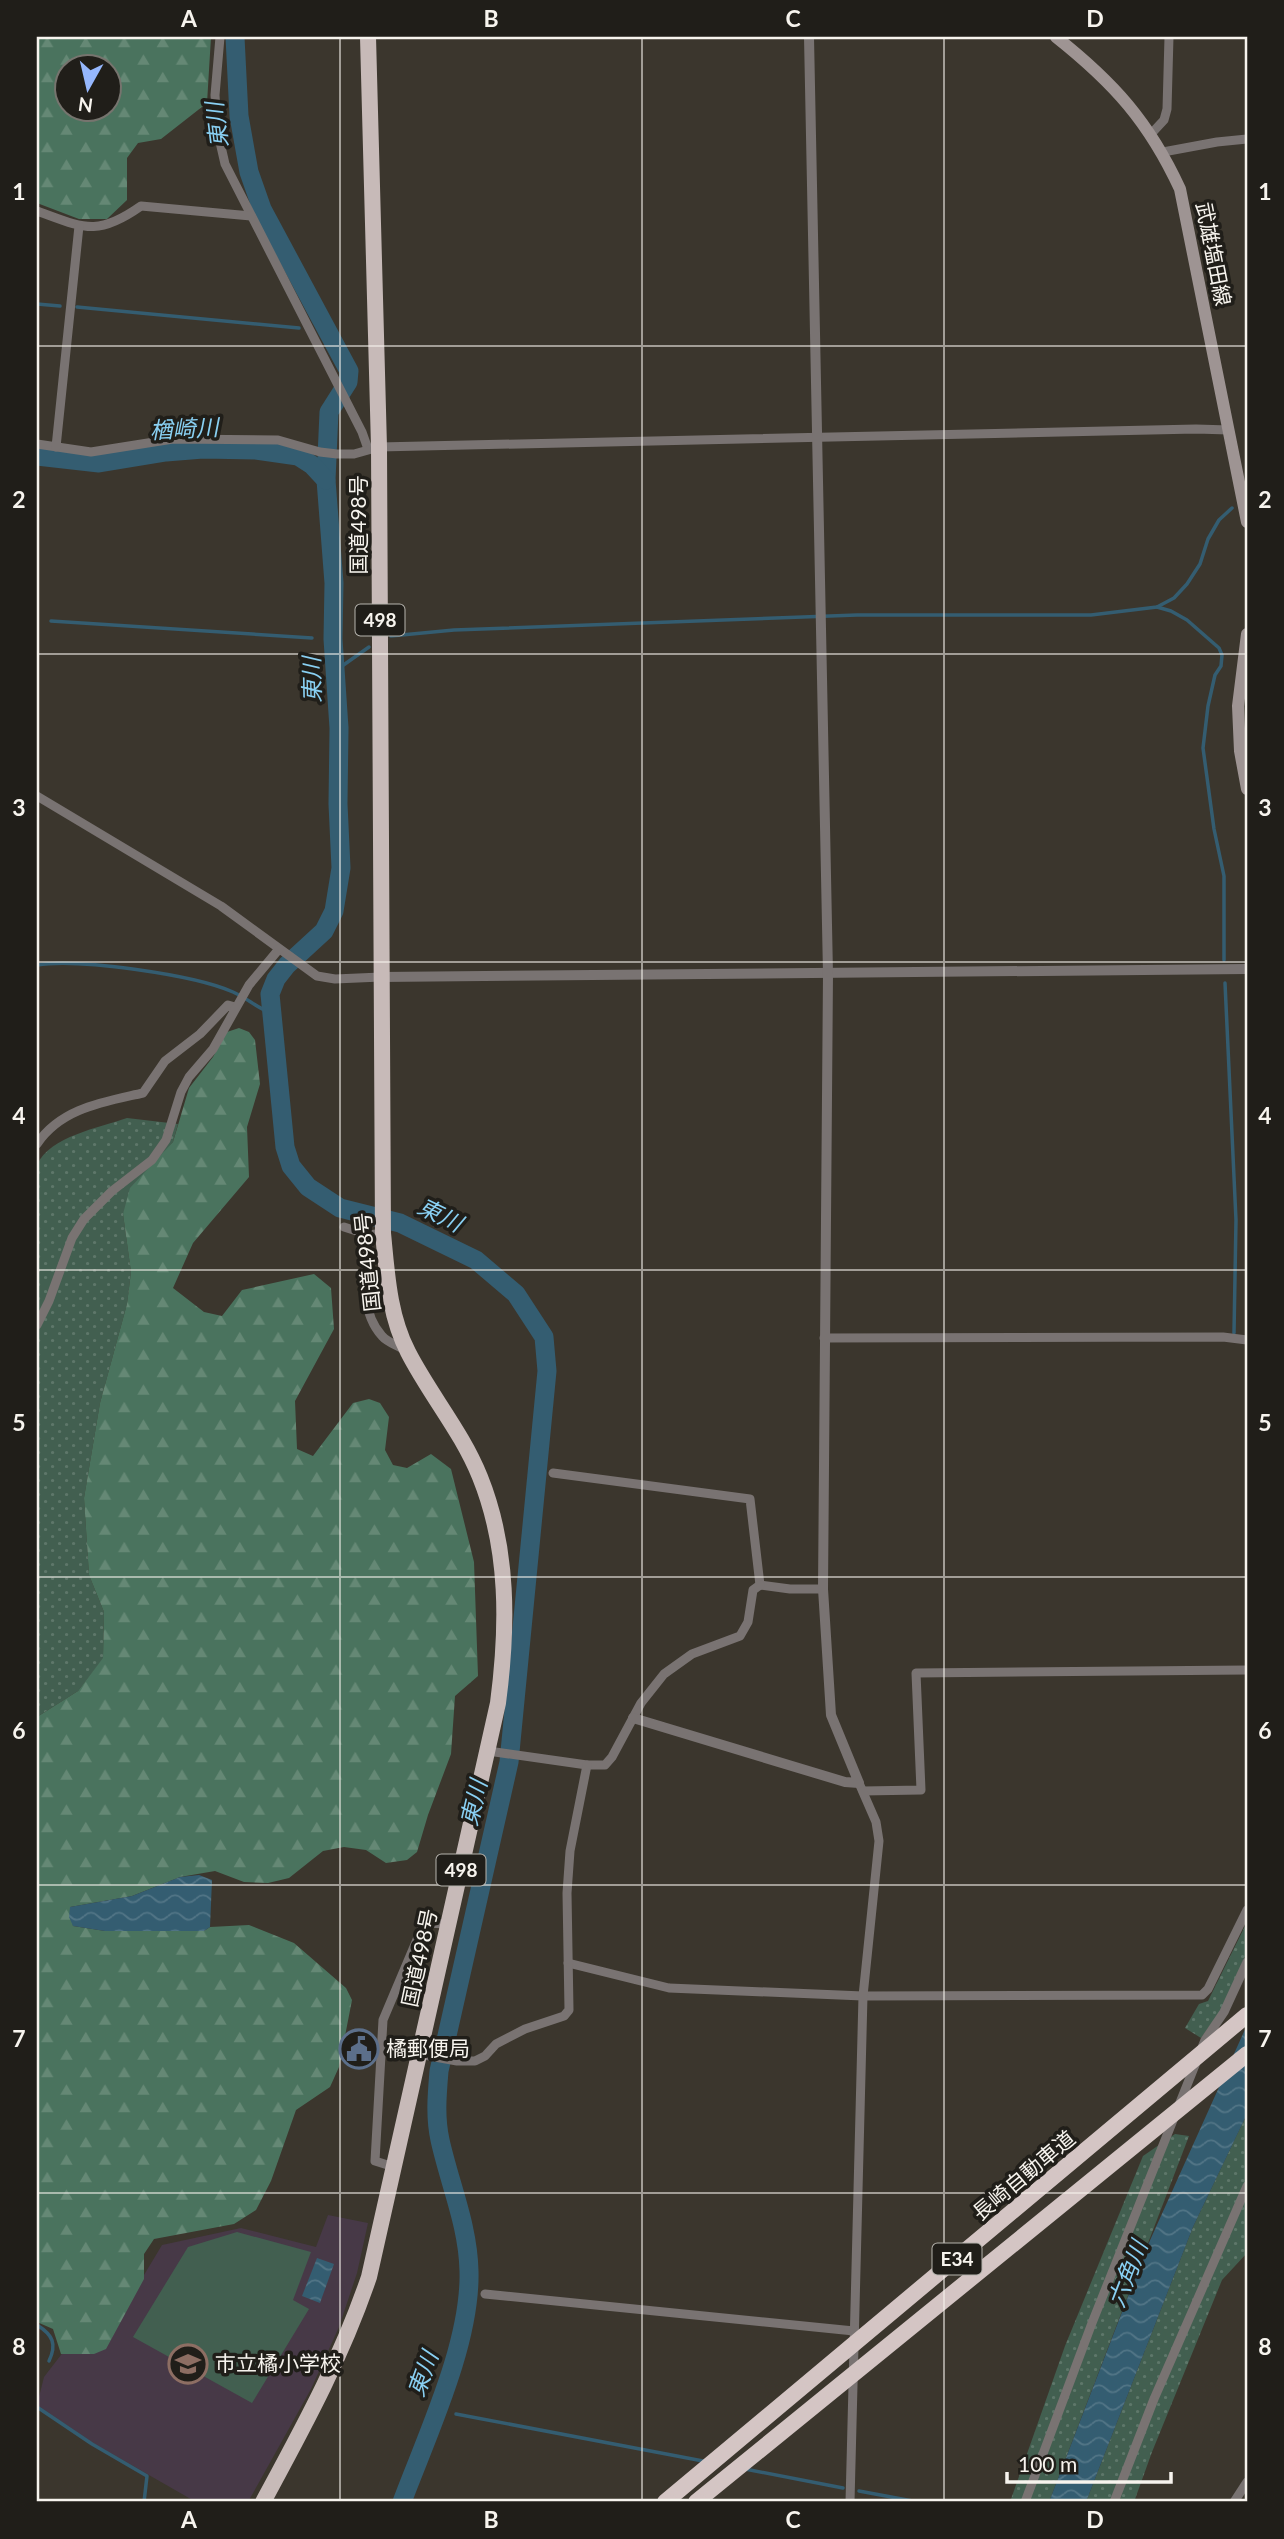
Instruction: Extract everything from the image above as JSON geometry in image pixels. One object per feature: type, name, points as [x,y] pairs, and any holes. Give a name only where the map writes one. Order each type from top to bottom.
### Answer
[{"type":"highway","name":"国道498号","points":[[263,2502],[326,2385],[352,2326],[369,2277],[394,2167],[426,2054],[449,1924],[492,1751],[505,1622],[499,1544],[490,1506],[480,1476],[464,1444],[407,1351],[391,1308],[376,1234],[383,1203],[372,102],[369,37]]},
{"type":"highway","name":"長崎自動車道","points":[[665,2502],[1247,2015]]},
{"type":"highway","name":"長崎自動車道","points":[[696,2502],[1247,2053]]},
{"type":"main road","name":"武雄塩田線","points":[[1056,37],[1109,82],[1133,108],[1163,152],[1180,189],[1247,522]]},
{"type":"main road","points":[[1247,634],[1238,706],[1240,751],[1247,789]]},
{"type":"street","points":[[220,37],[215,95],[216,129],[225,164],[346,404],[374,448]]},
{"type":"street","points":[[810,37],[828,974],[822,1588],[831,1715],[876,1822],[878,1840],[863,1996],[850,2502]]},
{"type":"street","points":[[1151,134],[1164,120],[1167,109],[1169,37]]},
{"type":"street","points":[[1163,152],[1247,139]]},
{"type":"street","points":[[37,211],[79,226],[103,227],[121,220],[141,206],[251,216]]},
{"type":"street","points":[[56,447],[79,226]]},
{"type":"street","points":[[37,444],[91,452],[199,438],[278,440],[320,452],[354,454],[374,448],[1228,430]]},
{"type":"street","points":[[37,796],[221,906],[305,969],[317,976],[335,979],[1247,969]]},
{"type":"street","points":[[37,1325],[49,1301],[72,1238],[94,1208],[152,1160],[166,1140],[181,1092],[189,1077],[213,1049],[249,985],[281,951]]},
{"type":"street","points":[[37,1144],[46,1132],[81,1108],[143,1093],[165,1061],[200,1034],[228,1005],[236,1007]]},
{"type":"street","points":[[344,1227],[376,1234],[365,1294],[367,1308],[383,1338],[407,1351]]},
{"type":"street","points":[[824,1338],[1223,1337],[1247,1340]]},
{"type":"street","points":[[553,1473],[750,1499],[760,1585]]},
{"type":"street","points":[[492,1751],[587,1765],[605,1765],[641,1703],[664,1674],[692,1654],[740,1636],[748,1622],[754,1590],[760,1585],[790,1589],[822,1588]]},
{"type":"street","points":[[633,1718],[861,1787],[921,1790],[916,1673],[1247,1670]]},
{"type":"street","points":[[380,2047],[457,2061],[475,2061],[485,2056],[496,2044],[525,2029],[564,2016],[569,2010],[567,1893],[570,1851],[587,1765]]},
{"type":"street","points":[[568,1963],[669,1989],[863,1996],[1202,1995],[1208,1989],[1247,1910]]},
{"type":"street","points":[[394,2167],[375,2161],[383,2020],[424,1923],[449,1924]]},
{"type":"street","points":[[1025,2502],[1092,2323],[1205,2040],[1224,2012],[1247,1962]]},
{"type":"street","points":[[1114,2502],[1154,2399],[1247,2186]]},
{"type":"street","points":[[485,2294],[854,2331]]},
{"type":"street","points":[[1236,2502],[1247,2482]]},
{"type":"shaded area","name":"市立橘小学校","points":[[328,2215],[368,2223],[357,2273],[339,2327],[311,2389],[248,2502],[196,2502],[93,2443],[37,2405],[44,2377],[64,2351],[99,2350],[162,2245],[241,2228],[316,2247]]},
{"type":"green space","points":[[37,37],[211,37],[207,103],[161,139],[138,143],[127,158],[127,200],[107,219],[79,219],[37,203]]},
{"type":"green space","points":[[239,1028],[249,1032],[255,1040],[260,1084],[247,1127],[249,1177],[193,1243],[173,1288],[204,1312],[222,1316],[242,1290],[314,1274],[331,1288],[334,1329],[295,1401],[297,1449],[313,1456],[353,1403],[369,1399],[380,1403],[389,1417],[385,1450],[393,1465],[407,1468],[431,1454],[451,1469],[474,1562],[478,1676],[455,1696],[451,1754],[417,1852],[407,1860],[386,1863],[366,1850],[344,1847],[323,1851],[289,1878],[268,1883],[244,1882],[215,1871],[180,1877],[132,1896],[70,1907],[73,1926],[105,1931],[204,1931],[210,1927],[249,1925],[294,1943],[346,1988],[352,2000],[339,2067],[330,2087],[296,2110],[271,2181],[256,2210],[234,2224],[154,2239],[144,2254],[144,2279],[106,2349],[94,2354],[61,2354],[53,2329],[37,2322],[37,1717],[78,1691],[103,1658],[104,1612],[89,1575],[84,1498],[100,1403],[127,1304],[131,1272],[123,1214],[130,1188],[173,1142],[189,1088],[213,1057],[227,1032]]},
{"type":"green space","points":[[127,1118],[178,1124],[173,1142],[157,1161],[123,1214],[131,1272],[127,1304],[100,1403],[84,1498],[89,1575],[104,1612],[103,1659],[78,1691],[37,1717],[37,1165],[43,1155],[64,1140]]},
{"type":"green space","points":[[1247,1922],[1247,1952],[1221,2010],[1201,2038],[1185,2028],[1199,2004],[1208,2001]]},
{"type":"green space","points":[[1244,2120],[1247,2121],[1247,2253],[1222,2280],[1134,2502],[1086,2502],[1193,2227]]},
{"type":"green space","points":[[1175,2134],[1189,2136],[1049,2502],[1010,2502],[1065,2346],[1143,2156]]},
{"type":"green space","points":[[237,2232],[311,2252],[293,2300],[309,2309],[252,2403],[133,2337],[188,2247]]},
{"type":"water","points":[[199,1875],[212,1880],[210,1927],[204,1931],[105,1931],[73,1926],[69,1917],[70,1907],[132,1896],[180,1877]]},
{"type":"water","points":[[1247,2025],[1247,2114],[1193,2227],[1086,2502],[1049,2502],[1147,2247]]},
{"type":"water","points":[[317,2258],[334,2264],[320,2303],[302,2296]]},
{"type":"waterway","name":"東川","points":[[235,37],[239,116],[249,172],[262,209],[349,371],[348,382],[329,412],[326,480],[334,583],[333,639],[339,728],[341,868],[334,911],[324,931],[287,965],[276,979],[270,994],[285,1147],[291,1166],[308,1187],[340,1208],[400,1223],[476,1260],[516,1294],[544,1337],[547,1371],[509,1762],[439,2071],[438,2131],[465,2237],[469,2271],[468,2299],[463,2328],[446,2388],[402,2502]]},
{"type":"waterway","points":[[37,304],[60,306]]},
{"type":"waterway","points":[[77,307],[299,328]]},
{"type":"waterway","name":"楢崎川","points":[[37,456],[99,463],[166,452],[203,449],[256,450],[298,456],[312,465],[326,480]]},
{"type":"waterway","points":[[391,636],[454,630],[857,615],[1091,615],[1157,607],[1174,598],[1187,584],[1200,564],[1208,539],[1219,520],[1232,508]]},
{"type":"waterway","points":[[1157,607],[1187,620],[1219,648],[1222,655],[1208,706],[1203,748],[1214,829],[1224,876],[1224,960]]},
{"type":"waterway","points":[[51,621],[312,638]]},
{"type":"waterway","points":[[335,671],[369,647]]},
{"type":"waterway","points":[[37,965],[80,964],[165,974],[233,992],[271,1013]]},
{"type":"waterway","points":[[1225,983],[1236,1220],[1234,1333]]},
{"type":"waterway","points":[[37,2325],[47,2332],[52,2340],[53,2350],[49,2361]]},
{"type":"waterway","points":[[37,2407],[92,2444],[147,2476],[144,2502]]},
{"type":"waterway","points":[[456,2414],[703,2461]]},
{"type":"waterway","points":[[745,2469],[843,2488]]},
{"type":"waterway","points":[[859,2491],[918,2502]]},
{"type":"place","name":"橘郵便局","points":[[359,2049]]},
{"type":"place","name":"市立橘小学校","points":[[188,2364]]},
{"type":"water label","name":"六角川","points":[[1128,2274]]}]
